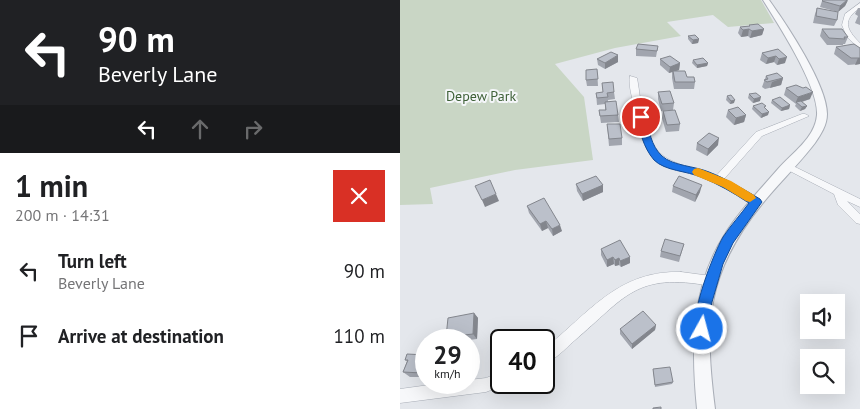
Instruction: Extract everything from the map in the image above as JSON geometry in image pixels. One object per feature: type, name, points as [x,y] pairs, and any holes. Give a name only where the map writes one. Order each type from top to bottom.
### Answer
[{"type":"street","points":[[706,409],[700,342],[705,302],[711,281],[728,240],[756,202],[814,136],[821,122],[822,109],[810,76],[766,0]]},
{"type":"street","points":[[860,5],[846,16],[844,24],[849,35],[860,47]]},
{"type":"street","points":[[634,78],[644,131],[651,150],[658,158],[667,163],[718,180],[756,202]]},
{"type":"street","points":[[718,180],[758,134],[805,116]]},
{"type":"street","points":[[787,166],[838,193],[853,197],[860,202]]},
{"type":"street","points":[[838,193],[842,202],[860,220]]},
{"type":"street","points":[[555,348],[576,331],[601,306],[634,285],[648,279],[662,277],[689,277],[711,281]]},
{"type":"street","points":[[400,396],[490,383]]},
{"type":"green space","name":"Depew Park","points":[[400,0],[761,0],[774,23],[728,27],[713,15],[667,22],[681,36],[615,48],[555,64],[584,97],[593,160],[515,170],[430,188],[433,204],[400,205]]},
{"type":"building","points":[[823,0],[847,0],[840,6]]},
{"type":"building","points":[[817,8],[838,12],[837,20],[816,16]]},
{"type":"building","points":[[758,24],[764,29],[752,31],[749,29],[743,30],[740,27],[750,26]]},
{"type":"building","points":[[822,29],[842,29],[848,37],[844,37],[845,39],[829,38]]},
{"type":"building","points":[[695,35],[699,39],[693,40],[688,36]]},
{"type":"building","points":[[638,44],[658,46],[657,51],[636,49]]},
{"type":"building","points":[[854,44],[860,48],[860,58],[851,58],[836,47]]},
{"type":"building","points":[[778,49],[787,57],[779,59],[776,56],[768,58],[762,53]]},
{"type":"building","points":[[611,52],[618,55],[605,63],[597,59]]},
{"type":"building","points":[[670,56],[680,63],[670,67],[660,59]]},
{"type":"building","points":[[703,58],[708,63],[697,65],[693,60]]},
{"type":"building","points":[[597,69],[598,79],[586,80],[586,70]]},
{"type":"building","points":[[673,71],[685,71],[687,77],[694,77],[695,82],[675,82]]},
{"type":"building","points":[[777,73],[783,78],[767,82],[764,80],[768,79],[766,76]]},
{"type":"building","points":[[613,82],[614,92],[607,93],[608,97],[597,98],[596,93],[603,92],[602,83]]},
{"type":"building","points":[[796,85],[803,88],[806,87],[813,92],[798,97],[786,88]]},
{"type":"building","points":[[670,91],[674,103],[662,104],[658,92]]},
{"type":"building","points":[[756,93],[761,97],[754,99],[749,94]]},
{"type":"building","points":[[731,95],[735,100],[731,101],[727,96]]},
{"type":"building","points":[[780,97],[790,105],[782,108],[772,100]]},
{"type":"building","points":[[616,101],[618,115],[600,116],[599,110],[606,110],[605,102]]},
{"type":"building","points":[[801,101],[807,106],[802,107],[796,102]]},
{"type":"building","points":[[762,103],[769,112],[762,114],[753,106]]},
{"type":"building","points":[[738,107],[746,115],[736,118],[728,110]]},
{"type":"building","points":[[675,110],[680,124],[667,125],[663,111]]},
{"type":"building","points":[[607,124],[620,124],[622,138],[609,139]]},
{"type":"building","points":[[709,133],[719,138],[708,149],[697,143]]},
{"type":"building","points":[[596,176],[603,185],[582,194],[576,184]]},
{"type":"building","points":[[679,176],[702,185],[696,195],[673,186]]},
{"type":"building","points":[[490,180],[496,194],[482,200],[475,186]]},
{"type":"building","points":[[544,198],[560,225],[552,229],[546,221],[540,224],[527,206]]},
{"type":"building","points":[[665,239],[684,244],[680,256],[661,251]]},
{"type":"building","points":[[620,240],[630,257],[620,261],[619,258],[615,260],[613,257],[607,260],[601,249]]},
{"type":"building","points":[[643,311],[656,325],[632,344],[620,329]]},
{"type":"building","points":[[474,313],[473,329],[447,329],[448,318]]},
{"type":"building","points":[[407,354],[415,354],[415,373],[403,372],[408,360],[405,360]]},
{"type":"building","points":[[670,367],[673,382],[655,385],[653,369]]},
{"type":"slow traffic","points":[[698,172],[727,184],[750,198]]},
{"type":"route","points":[[641,117],[648,143],[658,158],[680,168],[704,174],[727,184],[756,202],[728,240],[717,264],[705,302],[702,329]]}]
